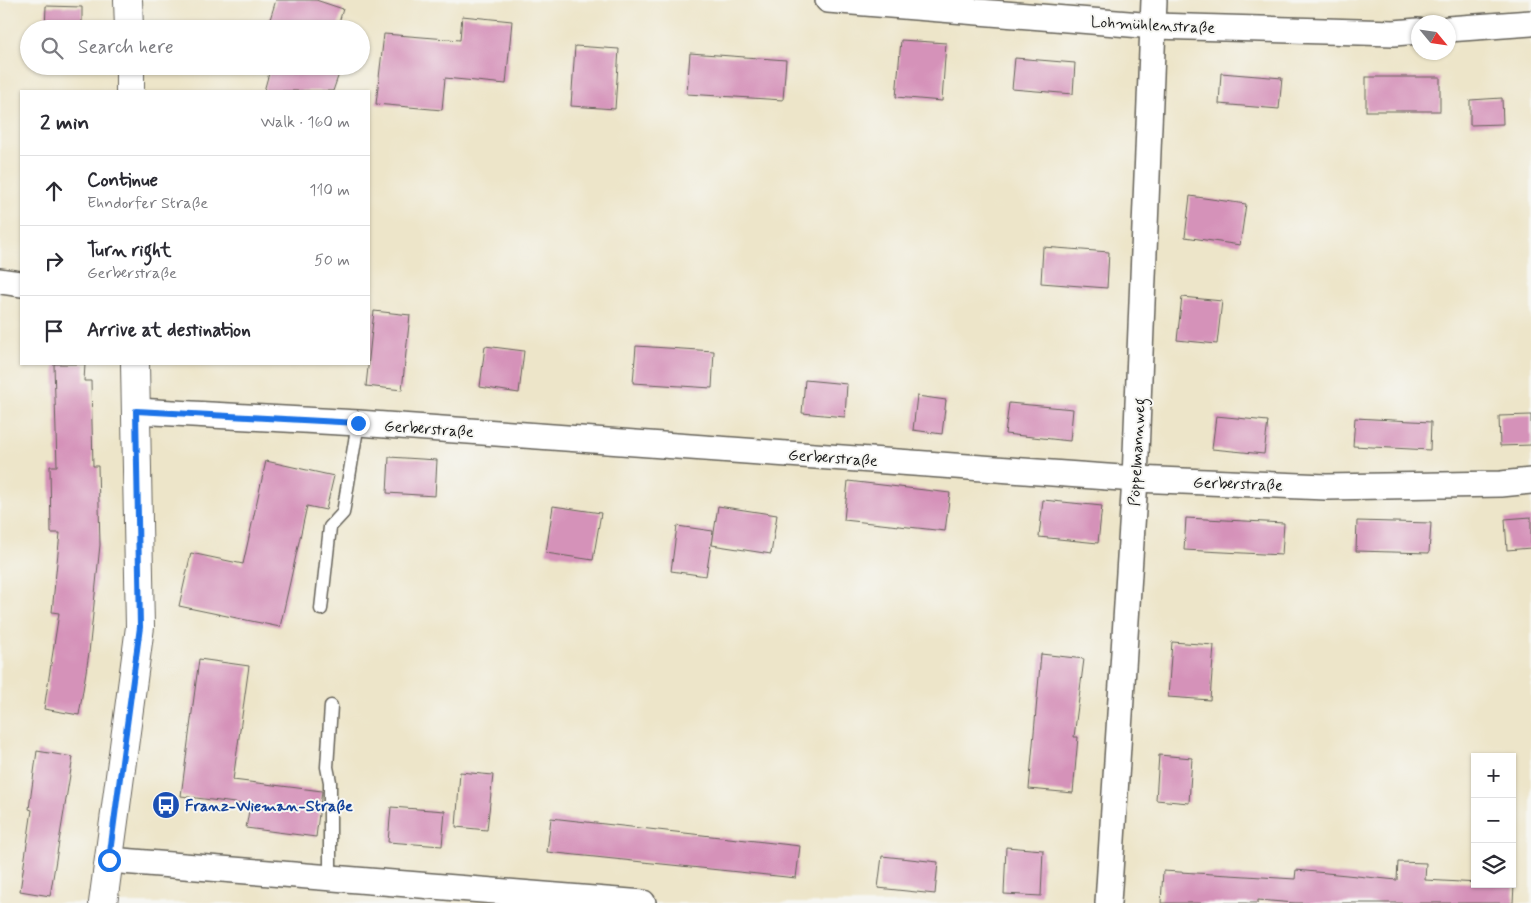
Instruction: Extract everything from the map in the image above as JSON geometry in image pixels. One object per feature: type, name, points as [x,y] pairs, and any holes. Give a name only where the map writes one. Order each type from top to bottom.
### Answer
[{"type":"street","points":[[128,0],[129,20]]},
{"type":"street","name":"Lohmühlenstraße","points":[[828,0],[1154,26],[1394,33],[1411,32]]},
{"type":"street","name":"Pöppelmannweg","points":[[1108,903],[1135,479],[1154,0]]},
{"type":"street","points":[[1456,28],[1531,23]]},
{"type":"street","points":[[130,75],[130,90]]},
{"type":"street","points":[[0,281],[20,284]]},
{"type":"street","points":[[103,903],[140,627],[135,365]]},
{"type":"street","name":"Gerberstraße","points":[[136,411],[358,423],[1135,479],[1326,487],[1501,484],[1531,481]]},
{"type":"street","points":[[109,860],[643,903]]},
{"type":"lane","points":[[321,609],[330,527],[343,513],[358,423]]},
{"type":"lane","points":[[330,878],[330,782],[327,767],[331,706]]},
{"type":"building","points":[[276,0],[316,0],[343,9],[340,20],[270,20]]},
{"type":"building","points":[[46,6],[82,7],[82,20],[45,20]]},
{"type":"building","points":[[462,16],[512,21],[506,84],[445,78],[442,110],[376,104],[384,34],[460,40]]},
{"type":"building","points":[[901,40],[946,43],[942,101],[896,97]]},
{"type":"building","points":[[575,46],[619,49],[615,109],[571,106]]},
{"type":"building","points":[[690,53],[786,60],[783,100],[687,94]]},
{"type":"building","points":[[1015,58],[1075,63],[1073,94],[1012,89]]},
{"type":"building","points":[[1221,73],[1282,78],[1279,109],[1219,104]]},
{"type":"building","points":[[268,75],[339,75],[333,90],[264,90]]},
{"type":"building","points":[[1366,77],[1440,77],[1440,111],[1366,111]]},
{"type":"building","points":[[1502,98],[1503,124],[1470,125],[1470,100]]},
{"type":"building","points":[[1190,196],[1246,204],[1240,245],[1185,237]]},
{"type":"building","points":[[1043,247],[1109,252],[1107,288],[1041,283]]},
{"type":"building","points":[[1182,297],[1222,301],[1217,344],[1177,340]]},
{"type":"building","points":[[374,311],[410,315],[402,390],[366,386],[368,365],[370,365]]},
{"type":"building","points":[[485,346],[524,351],[519,393],[480,387]]},
{"type":"building","points":[[636,346],[714,351],[712,388],[633,383]]},
{"type":"building","points":[[54,365],[85,365],[84,381],[91,381],[93,466],[98,466],[100,545],[89,653],[79,715],[44,709],[59,613],[52,612],[60,533],[51,533],[50,466],[57,466]]},
{"type":"building","points":[[805,380],[847,384],[845,417],[802,413]]},
{"type":"building","points":[[917,396],[946,400],[942,434],[913,430]]},
{"type":"building","points":[[1009,403],[1073,409],[1070,441],[1005,434]]},
{"type":"building","points":[[1531,415],[1531,445],[1500,446],[1499,416]]},
{"type":"building","points":[[1216,416],[1268,421],[1264,454],[1212,449]]},
{"type":"building","points":[[1355,418],[1431,422],[1430,450],[1353,446]]},
{"type":"building","points":[[389,457],[437,460],[435,496],[387,493]]},
{"type":"building","points":[[266,461],[334,476],[326,510],[307,506],[280,627],[179,606],[191,553],[243,564]]},
{"type":"building","points":[[848,481],[950,493],[945,531],[844,520]]},
{"type":"building","points":[[1043,500],[1102,506],[1098,543],[1039,537]]},
{"type":"building","points":[[553,506],[601,513],[593,560],[546,553]]},
{"type":"building","points":[[718,506],[777,515],[771,554],[712,545]]},
{"type":"building","points":[[1531,517],[1531,548],[1507,550],[1505,519]]},
{"type":"building","points":[[1186,518],[1284,523],[1282,555],[1184,550]]},
{"type":"building","points":[[1357,521],[1431,523],[1429,553],[1356,551]]},
{"type":"building","points":[[677,526],[713,531],[706,576],[671,571]]},
{"type":"building","points":[[1172,642],[1214,645],[1210,700],[1168,697]]},
{"type":"building","points":[[1041,654],[1084,659],[1074,737],[1078,737],[1073,793],[1029,789]]},
{"type":"building","points":[[199,659],[249,666],[233,780],[322,791],[316,837],[246,828],[250,805],[181,796]]},
{"type":"building","points":[[37,751],[73,757],[50,896],[20,891],[32,810],[29,809]]},
{"type":"building","points":[[1159,755],[1192,758],[1189,803],[1156,800]]},
{"type":"building","points":[[460,772],[493,775],[487,830],[456,827]]},
{"type":"building","points":[[391,807],[445,811],[442,846],[388,842]]},
{"type":"building","points":[[551,818],[800,846],[796,878],[547,852]]},
{"type":"building","points":[[1006,847],[1043,850],[1041,896],[1004,894]]},
{"type":"building","points":[[882,856],[938,862],[935,894],[878,888]]},
{"type":"building","points":[[1398,862],[1426,863],[1425,880],[1471,883],[1471,888],[1514,888],[1513,903],[1295,903],[1258,900],[1258,903],[1161,903],[1163,871],[1295,879],[1296,870],[1397,880]]},
{"type":"place","name":"Franz-Wieman-Straße","points":[[166,805]]},
{"type":"route","points":[[109,860],[140,627],[136,411],[358,423]]}]
